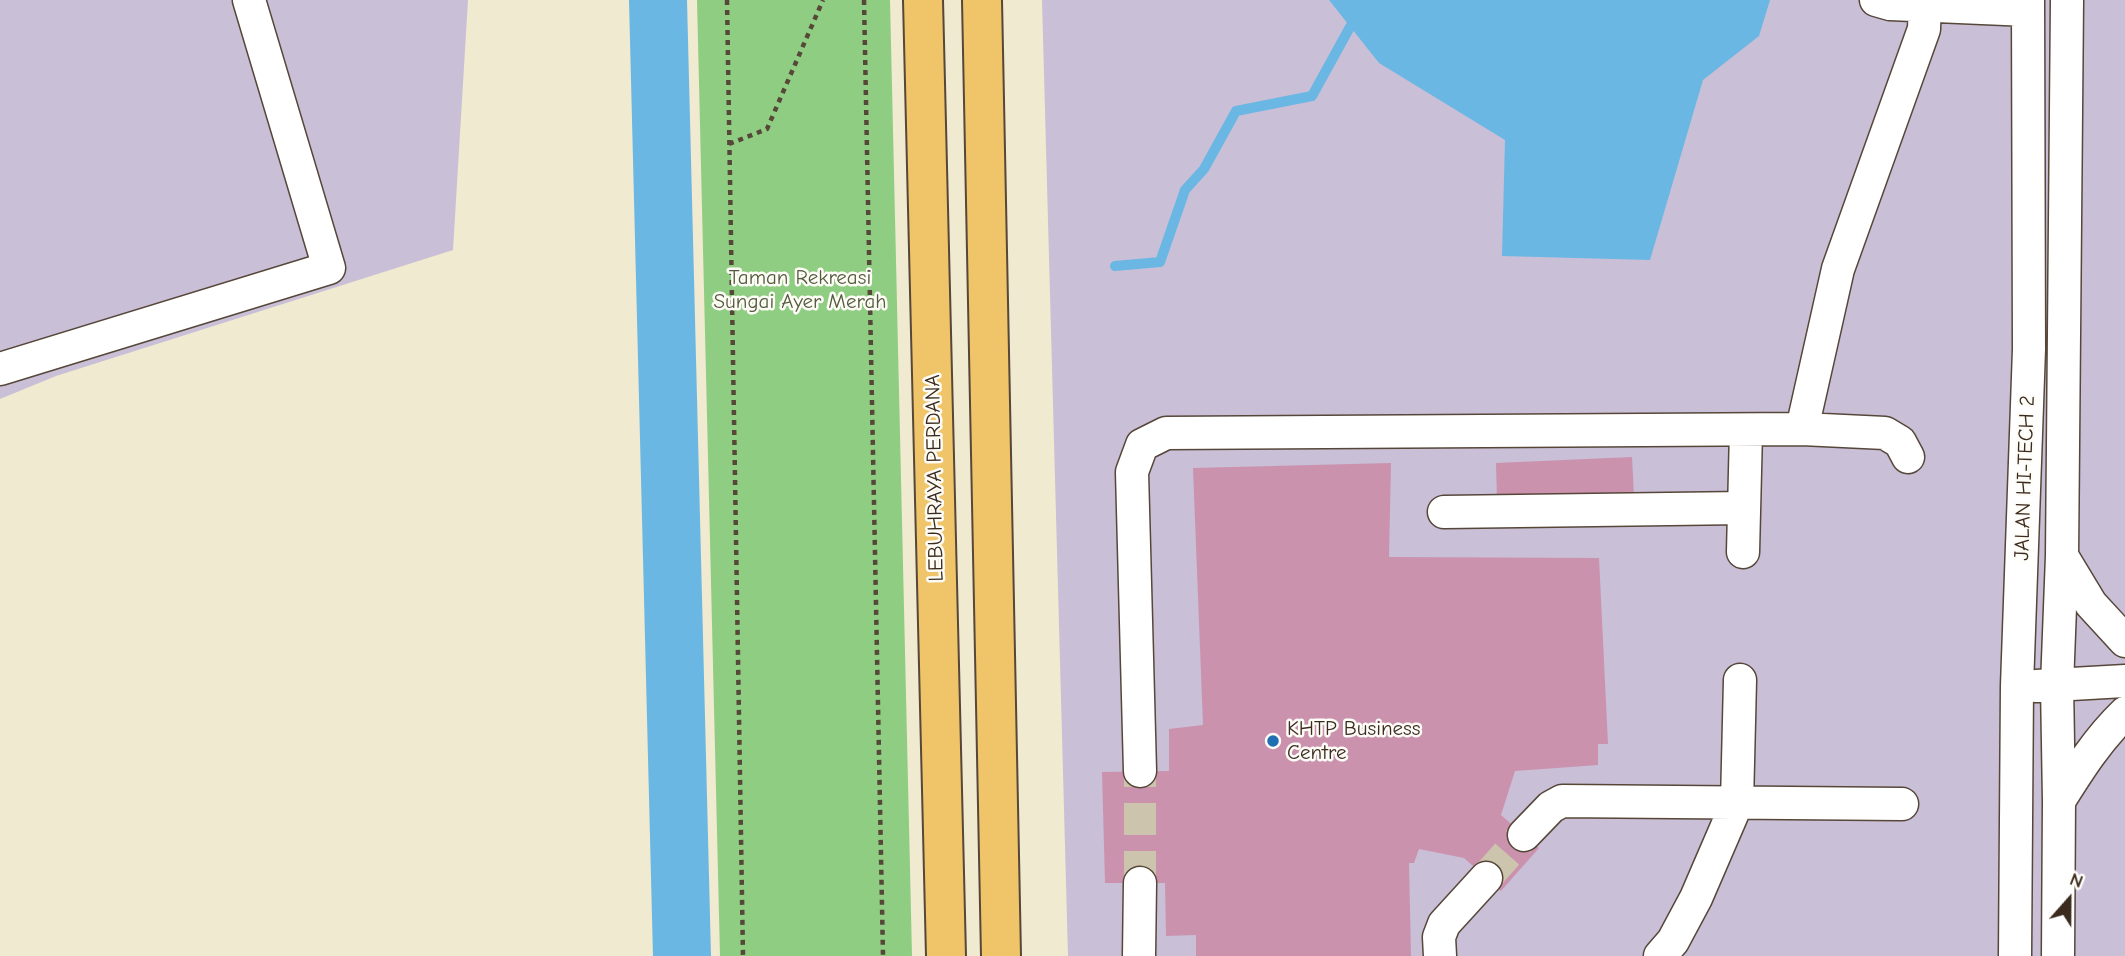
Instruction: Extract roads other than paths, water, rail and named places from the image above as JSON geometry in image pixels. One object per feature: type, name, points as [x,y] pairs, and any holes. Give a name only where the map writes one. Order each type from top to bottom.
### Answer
[{"type":"main road","name":"LEBUHRAYA PERDANA","points":[[923,0],[946,956]]},
{"type":"main road","points":[[982,0],[1001,956]]},
{"type":"street","points":[[0,369],[329,268],[249,0]]},
{"type":"street","points":[[1876,0],[1890,4],[2028,5]]},
{"type":"street","name":"JALAN HI-TECH 2","points":[[2058,956],[2057,685],[2062,556],[2067,0]]},
{"type":"street","points":[[1802,429],[1838,268],[1924,29],[1925,3]]},
{"type":"street","name":"JALAN HI-TECH 2","points":[[2015,956],[2017,686],[2029,349],[2028,5]]},
{"type":"street","points":[[1140,771],[1132,472],[1142,445],[1166,433],[1802,429],[1885,433],[1900,442],[1908,457]]},
{"type":"street","points":[[1743,552],[1746,431]]},
{"type":"street","points":[[1444,512],[1744,508]]},
{"type":"street","points":[[2062,556],[2091,604],[2125,641]]},
{"type":"street","points":[[1660,956],[1673,941],[1696,898],[1737,803],[1740,681]]},
{"type":"street","points":[[2017,686],[2125,681]]},
{"type":"street","points":[[2059,801],[2090,752],[2125,713]]},
{"type":"street","points":[[1524,835],[1550,807],[1562,802],[1902,804]]},
{"type":"street","points":[[1440,956],[1439,937],[1444,924],[1486,878]]},
{"type":"street","points":[[1139,956],[1140,883]]},
{"type":"water","points":[[1329,0],[1770,0],[1759,36],[1703,80],[1650,260],[1502,256],[1505,140],[1379,63]]},
{"type":"waterway","points":[[658,0],[682,956]]},
{"type":"waterway","points":[[1115,266],[1160,262],[1185,190],[1204,169],[1236,111],[1312,96],[1368,0]]},
{"type":"tunnel","points":[[1140,771],[1140,883]]},
{"type":"tunnel","points":[[1486,878],[1524,835]]},
{"type":"place","name":"KHTP Business Centre","points":[[1273,741]]},
{"type":"park label","name":"Taman Rekreasi Sungai Ayer Merah","points":[[800,290]]}]
